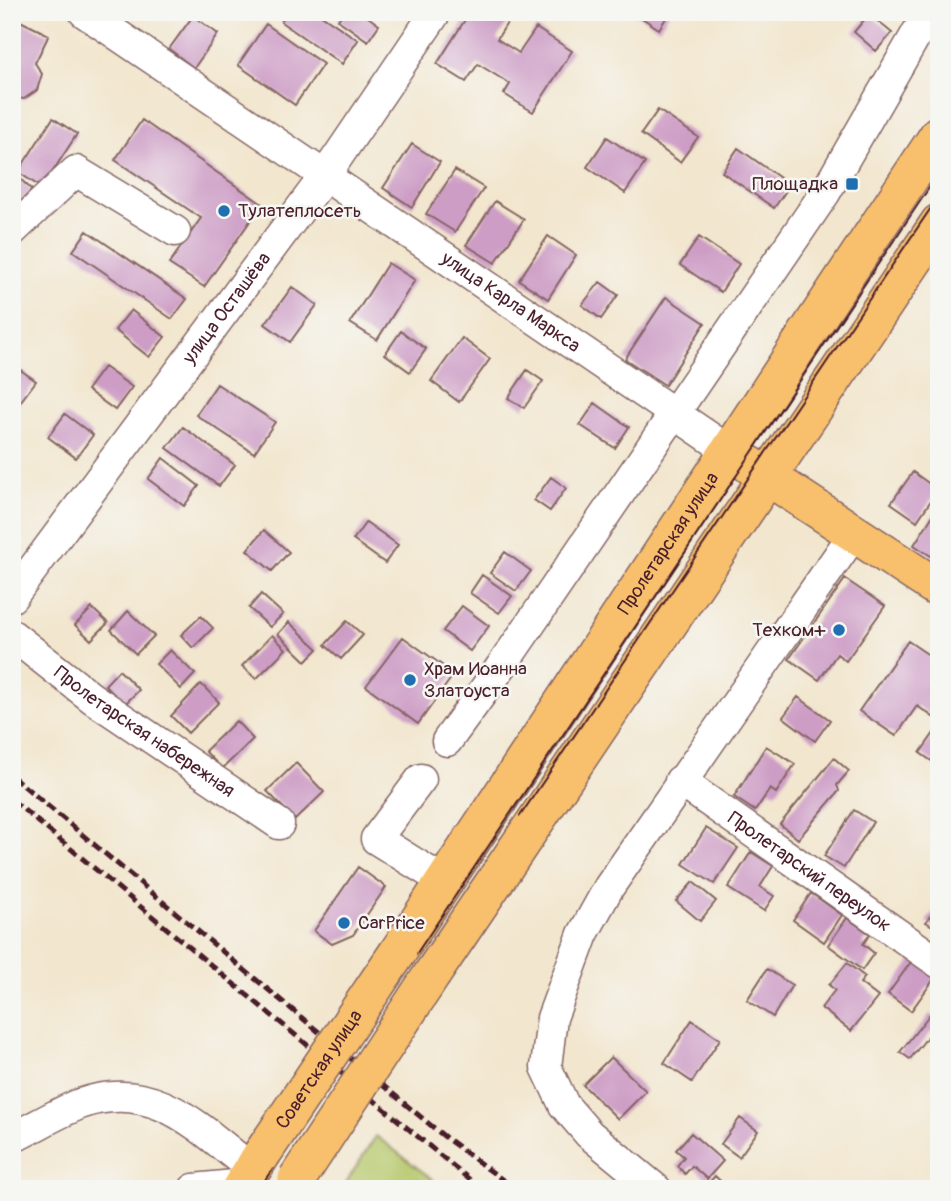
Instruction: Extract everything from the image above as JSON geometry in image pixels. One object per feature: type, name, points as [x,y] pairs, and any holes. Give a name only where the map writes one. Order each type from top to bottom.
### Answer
[{"type":"main road","name":"Пролетарская улица","points":[[398,952],[939,134]]},
{"type":"main road","points":[[293,1184],[939,223]]},
{"type":"main road","name":"улица Карла Маркса","points":[[731,452],[853,535],[939,589]]},
{"type":"main road","name":"Советская улица","points":[[250,1174],[398,952]]},
{"type":"street","name":"улица Карла Маркса","points":[[84,12],[731,452]]},
{"type":"street","name":"улица Осташёва","points":[[12,597],[324,177],[436,12]]},
{"type":"street","points":[[447,741],[825,193],[929,12]]},
{"type":"street","points":[[12,231],[76,171],[175,231]]},
{"type":"street","points":[[656,1189],[589,1134],[564,1105],[546,1067],[552,1018],[583,934],[608,887],[853,535]]},
{"type":"street","name":"Пролетарская набережная","points":[[12,635],[92,698],[279,824]]},
{"type":"street","points":[[421,779],[376,839],[445,882]]},
{"type":"street","name":"Пролетарский переулок","points":[[680,781],[939,963]]},
{"type":"street","points":[[12,1138],[82,1103],[135,1095],[187,1117],[250,1174]]},
{"type":"street","points":[[194,1189],[250,1174]]},
{"type":"green space","points":[[376,1136],[445,1189],[342,1189]]},
{"type":"building","points":[[288,12],[317,12],[358,40],[342,64],[281,22]]},
{"type":"building","points":[[343,12],[361,12],[379,25],[368,41],[338,20]]},
{"type":"building","points":[[470,12],[514,12],[497,39],[519,53],[536,28],[572,51],[533,112],[504,94],[510,84],[478,64],[466,82],[437,64]]},
{"type":"building","points":[[633,12],[670,12],[659,29]]},
{"type":"building","points":[[869,14],[892,33],[876,51],[854,32]]},
{"type":"building","points":[[193,16],[218,34],[194,68],[169,49]]},
{"type":"building","points":[[12,17],[49,35],[35,63],[42,74],[37,90],[24,99],[17,98],[12,109]]},
{"type":"building","points":[[266,24],[323,64],[295,105],[238,65]]},
{"type":"building","points":[[658,110],[698,137],[680,162],[641,134]]},
{"type":"building","points":[[53,118],[77,134],[42,188],[18,172]]},
{"type":"building","name":"Тулатеплосеть","points":[[142,120],[262,204],[204,287],[169,264],[201,218],[115,160]]},
{"type":"building","points":[[607,137],[645,163],[625,193],[587,167]]},
{"type":"building","points":[[412,144],[440,162],[412,207],[383,188]]},
{"type":"building","points":[[738,148],[790,185],[774,208],[722,172]]},
{"type":"building","points":[[455,170],[484,188],[455,232],[426,214]]},
{"type":"building","points":[[15,174],[32,190],[12,211],[12,177]]},
{"type":"building","points":[[495,201],[524,219],[495,263],[466,245]]},
{"type":"building","points":[[87,231],[187,299],[172,319],[73,251]]},
{"type":"building","points":[[548,236],[576,255],[548,299],[519,280]]},
{"type":"building","points":[[699,237],[739,264],[721,292],[680,265]]},
{"type":"building","points":[[388,263],[415,280],[377,340],[350,323]]},
{"type":"building","points":[[600,282],[618,295],[601,319],[582,305]]},
{"type":"building","points":[[292,287],[317,305],[290,342],[265,324]]},
{"type":"building","points":[[666,297],[705,323],[665,385],[625,359]]},
{"type":"building","points":[[131,310],[165,337],[149,357],[115,330]]},
{"type":"building","points":[[401,331],[426,349],[410,372],[385,354]]},
{"type":"building","points":[[462,338],[490,359],[459,402],[431,381]]},
{"type":"building","points":[[12,364],[36,381],[15,409],[12,407]]},
{"type":"building","points":[[104,367],[132,387],[115,410],[87,390]]},
{"type":"building","points":[[527,370],[543,381],[524,408],[508,398]]},
{"type":"building","points":[[217,384],[275,422],[254,453],[196,415]]},
{"type":"building","points":[[595,403],[629,427],[615,448],[580,425]]},
{"type":"building","points":[[65,414],[93,435],[76,458],[48,437]]},
{"type":"building","points":[[183,427],[235,465],[219,486],[167,448]]},
{"type":"building","points":[[163,458],[199,486],[184,506],[148,479]]},
{"type":"building","points":[[913,472],[938,490],[917,521],[891,503]]},
{"type":"building","points":[[551,477],[566,488],[550,511],[534,500]]},
{"type":"building","points":[[935,512],[939,514],[939,552],[934,558],[914,545]]},
{"type":"building","points":[[366,522],[398,545],[385,563],[353,540]]},
{"type":"building","points":[[264,530],[289,552],[272,571],[247,550]]},
{"type":"building","points":[[505,552],[531,571],[516,591],[490,573]]},
{"type":"building","points":[[482,575],[512,596],[499,613],[470,593]]},
{"type":"building","name":"Техком+","points":[[845,579],[885,606],[846,661],[837,654],[819,680],[789,659]]},
{"type":"building","points":[[261,594],[283,614],[270,627],[249,608]]},
{"type":"building","points":[[462,606],[489,626],[470,651],[443,631]]},
{"type":"building","points":[[92,608],[108,623],[91,640],[75,625]]},
{"type":"building","points":[[128,611],[154,636],[136,654],[111,630]]},
{"type":"building","points":[[201,616],[213,628],[193,648],[181,635]]},
{"type":"building","points":[[347,621],[363,635],[341,659],[325,645]]},
{"type":"building","points":[[289,622],[318,649],[306,661],[278,634]]},
{"type":"building","points":[[272,635],[286,649],[256,679],[242,666]]},
{"type":"building","name":"Храм Иоанна Златоуста","points":[[403,637],[454,674],[418,724],[366,686]]},
{"type":"building","points":[[908,641],[939,662],[939,721],[917,706],[896,736],[859,711]]},
{"type":"building","points":[[170,650],[195,674],[181,689],[156,664]]},
{"type":"building","points":[[119,670],[139,690],[124,705],[105,685]]},
{"type":"building","points":[[201,684],[219,702],[188,733],[171,716]]},
{"type":"building","points":[[798,697],[830,720],[815,741],[783,717]]},
{"type":"building","points":[[236,721],[253,739],[222,769],[205,751]]},
{"type":"building","points":[[939,726],[939,766],[920,753]]},
{"type":"building","points":[[766,746],[795,764],[776,793],[770,789],[755,811],[734,797]]},
{"type":"building","points":[[834,758],[849,771],[837,785],[839,791],[798,839],[780,824]]},
{"type":"building","points":[[296,763],[324,792],[295,820],[267,791]]},
{"type":"building","points":[[854,810],[873,822],[844,868],[824,856]]},
{"type":"building","points":[[706,828],[738,848],[714,884],[683,864]]},
{"type":"building","points":[[751,852],[773,866],[760,887],[774,896],[764,911],[728,888]]},
{"type":"building","points":[[358,867],[386,887],[353,935],[332,944],[314,931]]},
{"type":"building","points":[[693,882],[716,901],[700,921],[676,901]]},
{"type":"building","points":[[811,893],[842,915],[824,942],[793,920]]},
{"type":"building","points":[[939,904],[939,930],[926,922]]},
{"type":"building","points":[[847,918],[870,934],[863,944],[874,953],[862,970],[828,945]]},
{"type":"building","points":[[913,959],[936,976],[911,1011],[888,994]]},
{"type":"building","points":[[847,963],[865,977],[860,983],[878,997],[851,1031],[821,1008],[835,990],[829,985]]},
{"type":"building","points":[[767,969],[792,985],[773,1017],[747,1000]]},
{"type":"building","points":[[930,1014],[937,1019],[939,1017],[939,1029],[936,1026],[910,1059],[900,1052]]},
{"type":"building","points":[[692,1020],[720,1039],[692,1082],[664,1063]]},
{"type":"building","points":[[611,1057],[646,1091],[618,1119],[583,1085]]},
{"type":"building","points":[[740,1118],[758,1131],[739,1157],[721,1144]]},
{"type":"building","points":[[691,1133],[723,1161],[707,1179],[692,1166],[685,1174],[677,1166],[684,1157],[676,1150]]},
{"type":"building","points":[[715,1176],[729,1189],[703,1189]]},
{"type":"tram line","points":[[259,1189],[939,173]]},
{"type":"tram line","points":[[520,816],[939,196]]},
{"type":"railway","points":[[12,776],[446,1138],[515,1189]]},
{"type":"railway","points":[[12,800],[481,1189]]},
{"type":"place","name":"Площадка","points":[[852,184]]},
{"type":"place","name":"Тулатеплосеть","points":[[224,211]]},
{"type":"place","name":"Техком+","points":[[839,630]]},
{"type":"place","name":"Храм Иоанна Златоуста","points":[[410,680]]},
{"type":"place","name":"CarPrice","points":[[344,923]]}]
